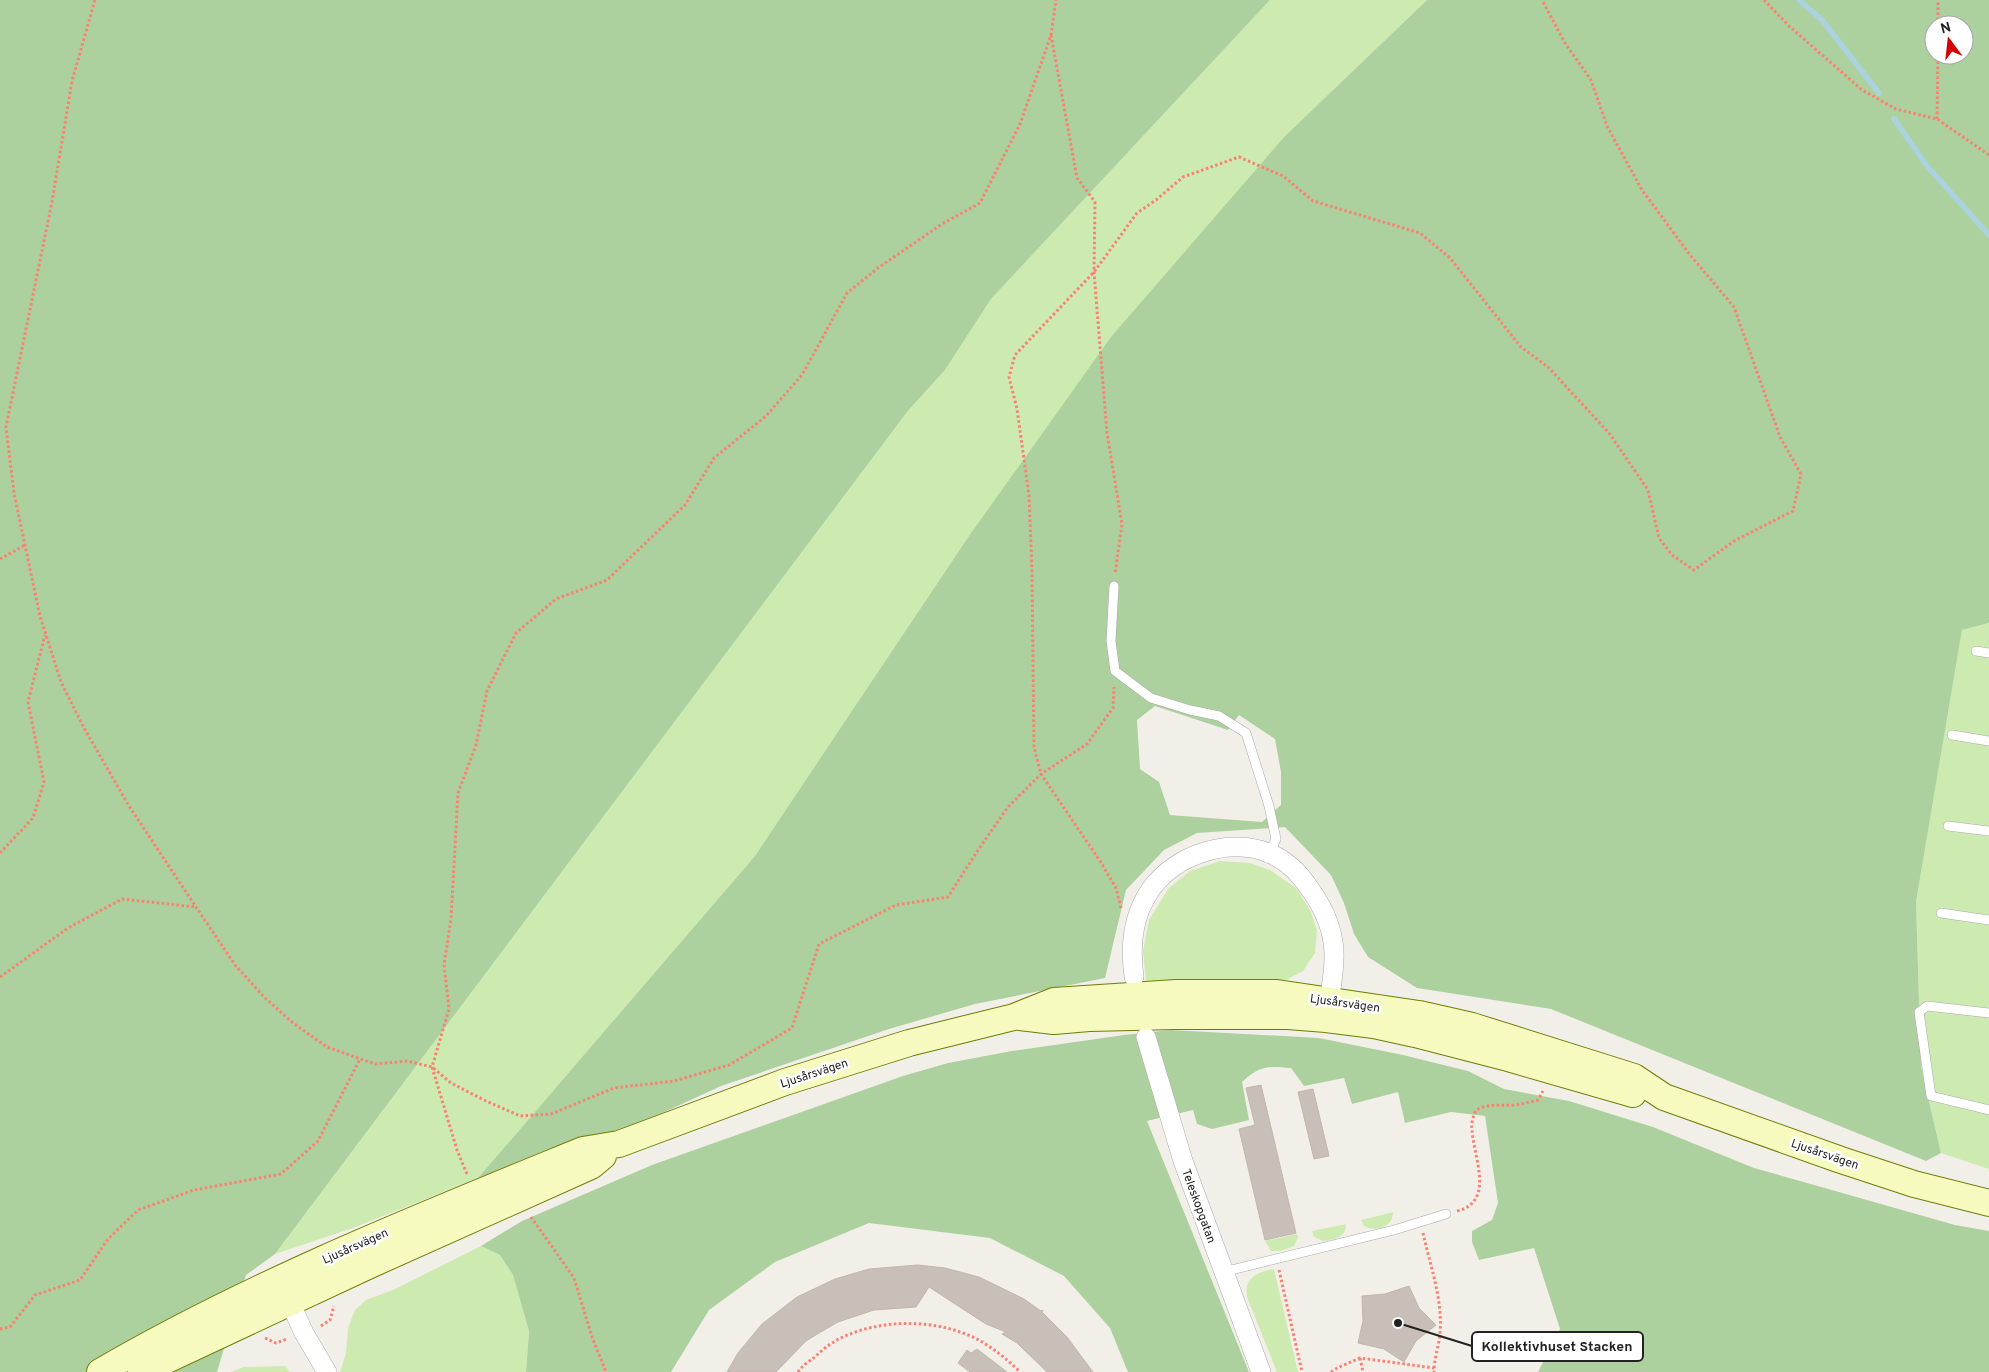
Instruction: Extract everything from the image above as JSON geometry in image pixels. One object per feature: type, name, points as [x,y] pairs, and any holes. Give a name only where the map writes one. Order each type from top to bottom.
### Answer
[{"type":"main road","name":"Ljusårsvägen","points":[[100,1372],[178,1329],[279,1279],[365,1240],[583,1150],[619,1144],[785,1082],[909,1043],[1014,1017],[1054,1021],[1089,1018],[1288,1016],[1327,1009],[1374,1025],[1508,1058],[1629,1094],[1664,1097],[1914,1184],[1989,1203]]},
{"type":"main road","name":"Ljusårsvägen","points":[[141,1372],[372,1264],[591,1166],[619,1144]]},
{"type":"street","points":[[1134,977],[1131,953],[1132,939],[1138,914],[1151,889],[1168,871],[1202,852],[1222,848],[1244,848],[1270,853],[1300,874],[1321,904],[1330,930],[1334,952],[1327,1009]]},
{"type":"street","name":"Teleskopgatan","points":[[1146,1036],[1183,1161],[1261,1372]]},
{"type":"street","points":[[279,1279],[312,1347],[327,1372]]},
{"type":"lane","points":[[1114,586],[1111,641],[1115,670],[1151,698],[1190,710],[1220,716],[1246,733],[1269,806],[1276,839],[1270,853]]},
{"type":"lane","points":[[1976,651],[1989,653]]},
{"type":"lane","points":[[1952,735],[1989,741]]},
{"type":"lane","points":[[1948,826],[1989,831]]},
{"type":"lane","points":[[1941,912],[1989,920]]},
{"type":"lane","points":[[1989,1013],[1927,1006],[1919,1012],[1931,1096],[1989,1110]]},
{"type":"lane","points":[[1223,1272],[1420,1223],[1446,1214]]},
{"type":"path","points":[[95,0],[72,81],[52,202],[6,427],[14,493],[40,616],[61,682],[84,728],[130,806],[196,907],[235,965],[264,997],[293,1024],[327,1047],[374,1064],[407,1061],[432,1066],[451,1083],[520,1116],[551,1114],[614,1088],[674,1081],[729,1065],[792,1028],[819,944],[896,905],[948,897],[1008,807],[1041,774],[1087,744],[1113,708],[1115,670]]},
{"type":"path","points":[[468,1176],[457,1150],[432,1066],[449,1009],[444,966],[451,919],[458,793],[476,745],[487,691],[516,633],[556,599],[608,580],[685,505],[714,458],[766,416],[802,375],[847,293],[878,268],[934,230],[980,203],[1020,124],[1051,35],[1056,0]]},
{"type":"path","points":[[1132,939],[1124,923],[1116,888],[1041,774],[1034,747],[1029,495],[1017,409],[1009,377],[1014,355],[1094,272],[1138,212],[1156,200],[1183,177],[1239,157],[1283,176],[1313,201],[1420,233],[1450,258],[1521,347],[1550,368],[1608,433],[1648,490],[1659,538],[1672,555],[1694,570],[1734,541],[1793,511],[1801,474],[1780,437],[1734,307],[1690,255],[1642,190],[1607,126],[1591,80],[1566,43],[1542,0]]},
{"type":"path","points":[[1764,0],[1789,26],[1862,90],[1896,109],[1937,119],[1989,154]]},
{"type":"path","points":[[1938,0],[1938,15]]},
{"type":"path","points":[[1051,35],[1078,178],[1095,202],[1094,272],[1107,433],[1122,524],[1114,586]]},
{"type":"path","points":[[1937,119],[1938,65]]},
{"type":"path","points":[[0,559],[25,545]]},
{"type":"path","points":[[0,853],[33,818],[44,782],[28,702],[45,634]]},
{"type":"path","points":[[0,977],[68,928],[122,899],[196,907]]},
{"type":"path","points":[[0,1329],[10,1327],[35,1295],[80,1280],[108,1239],[138,1210],[194,1190],[281,1174],[318,1141],[360,1059]]},
{"type":"path","points":[[1446,1214],[1469,1207],[1479,1192],[1479,1173],[1472,1129],[1476,1110],[1494,1104],[1516,1105],[1538,1100],[1545,1087]]},
{"type":"path","points":[[530,1216],[574,1278],[592,1337],[606,1372]]},
{"type":"path","points":[[1332,1372],[1360,1358],[1434,1370],[1440,1333],[1440,1317],[1435,1286],[1420,1223]]},
{"type":"path","points":[[1276,1258],[1302,1372]]},
{"type":"path","points":[[325,1324],[330,1320],[336,1303]]},
{"type":"path","points":[[798,1372],[828,1346],[843,1337],[874,1327],[905,1324],[934,1325],[960,1332],[993,1349],[1020,1372]]},
{"type":"path","points":[[1360,1358],[1363,1372]]},
{"type":"green space","points":[[0,0],[1270,0],[991,299],[945,370],[907,412],[275,1254],[246,1275],[217,1372],[0,1372]]},
{"type":"green space","points":[[1270,0],[1427,0],[1285,136],[755,856],[478,1178],[353,1228],[275,1254],[907,412],[945,370],[991,299]]},
{"type":"green space","points":[[1427,0],[1989,0],[1989,623],[1962,630],[1916,902],[1921,1067],[1941,1153],[1926,1161],[1551,1009],[1417,988],[1368,957],[1354,934],[1344,903],[1331,875],[1285,827],[1197,833],[1164,850],[1126,890],[1105,978],[975,1004],[889,1029],[721,1086],[645,1121],[554,1150],[478,1178],[755,856],[969,536],[1111,337],[1285,136]],"holes":[[[1155,706],[1228,730],[1239,715],[1275,739],[1281,772],[1281,805],[1262,822],[1170,815],[1159,782],[1140,769],[1137,720]]]},
{"type":"green space","points":[[1989,623],[1989,1169],[1941,1153],[1921,1067],[1916,902],[1962,630]]},
{"type":"green space","points":[[1220,861],[1250,863],[1270,870],[1296,888],[1310,910],[1317,930],[1315,953],[1303,971],[1286,980],[1146,981],[1143,951],[1149,920],[1168,889],[1190,871]]},
{"type":"green space","points":[[1171,1030],[1319,1038],[1403,1055],[1468,1071],[1504,1089],[1569,1101],[1653,1127],[1754,1168],[1955,1225],[1989,1231],[1989,1372],[1538,1372],[1560,1329],[1534,1248],[1479,1260],[1472,1242],[1472,1231],[1492,1220],[1498,1203],[1485,1116],[1451,1112],[1405,1123],[1398,1092],[1352,1104],[1344,1078],[1304,1086],[1291,1068],[1276,1067],[1254,1072],[1242,1082],[1249,1120],[1212,1129],[1197,1124],[1193,1110],[1147,1121],[1249,1372],[1128,1372],[1110,1328],[1064,1276],[990,1238],[869,1223],[775,1262],[709,1310],[671,1372],[526,1372],[529,1331],[513,1275],[500,1255],[481,1246],[522,1221],[652,1165],[903,1076],[948,1063],[1012,1051]]},
{"type":"green space","points":[[1393,1212],[1390,1222],[1383,1227],[1369,1228],[1364,1226],[1361,1220]]},
{"type":"green space","points":[[1346,1224],[1346,1229],[1342,1235],[1323,1241],[1314,1237],[1312,1231]]},
{"type":"green space","points":[[1297,1234],[1298,1237],[1294,1246],[1280,1251],[1271,1251],[1265,1241]]},
{"type":"green space","points":[[481,1246],[500,1255],[513,1275],[529,1331],[526,1372],[340,1372],[346,1353],[348,1328],[355,1310],[366,1300],[393,1290]]},
{"type":"green space","points":[[1274,1269],[1298,1372],[1277,1372],[1247,1297],[1248,1285],[1253,1277]]},
{"type":"green space","points":[[285,1366],[290,1372],[231,1372],[243,1367]]},
{"type":"building","points":[[1261,1085],[1296,1233],[1265,1240],[1239,1129],[1255,1125],[1246,1088]]},
{"type":"building","points":[[1313,1089],[1329,1156],[1314,1159],[1298,1092]]},
{"type":"building","points":[[918,1265],[945,1268],[979,1277],[1024,1299],[1041,1311],[1043,1310],[1042,1312],[1067,1337],[1093,1372],[1047,1372],[1017,1343],[1002,1334],[1006,1332],[986,1324],[929,1287],[916,1307],[874,1310],[838,1322],[806,1341],[776,1372],[727,1372],[738,1353],[762,1324],[797,1297],[835,1279],[869,1269]]},
{"type":"building","points":[[1409,1286],[1419,1308],[1436,1325],[1416,1341],[1404,1362],[1384,1349],[1358,1343],[1363,1321],[1362,1296],[1385,1294]]},
{"type":"building","points":[[977,1349],[1007,1372],[970,1372],[958,1363],[967,1350],[971,1353]]},
{"type":"waterway","points":[[1799,0],[1822,20],[1879,93]]},
{"type":"waterway","points":[[1894,119],[1927,166],[1989,235]]},
{"type":"place","name":"Kollektivhuset Stacken","points":[[1398,1323]]}]
